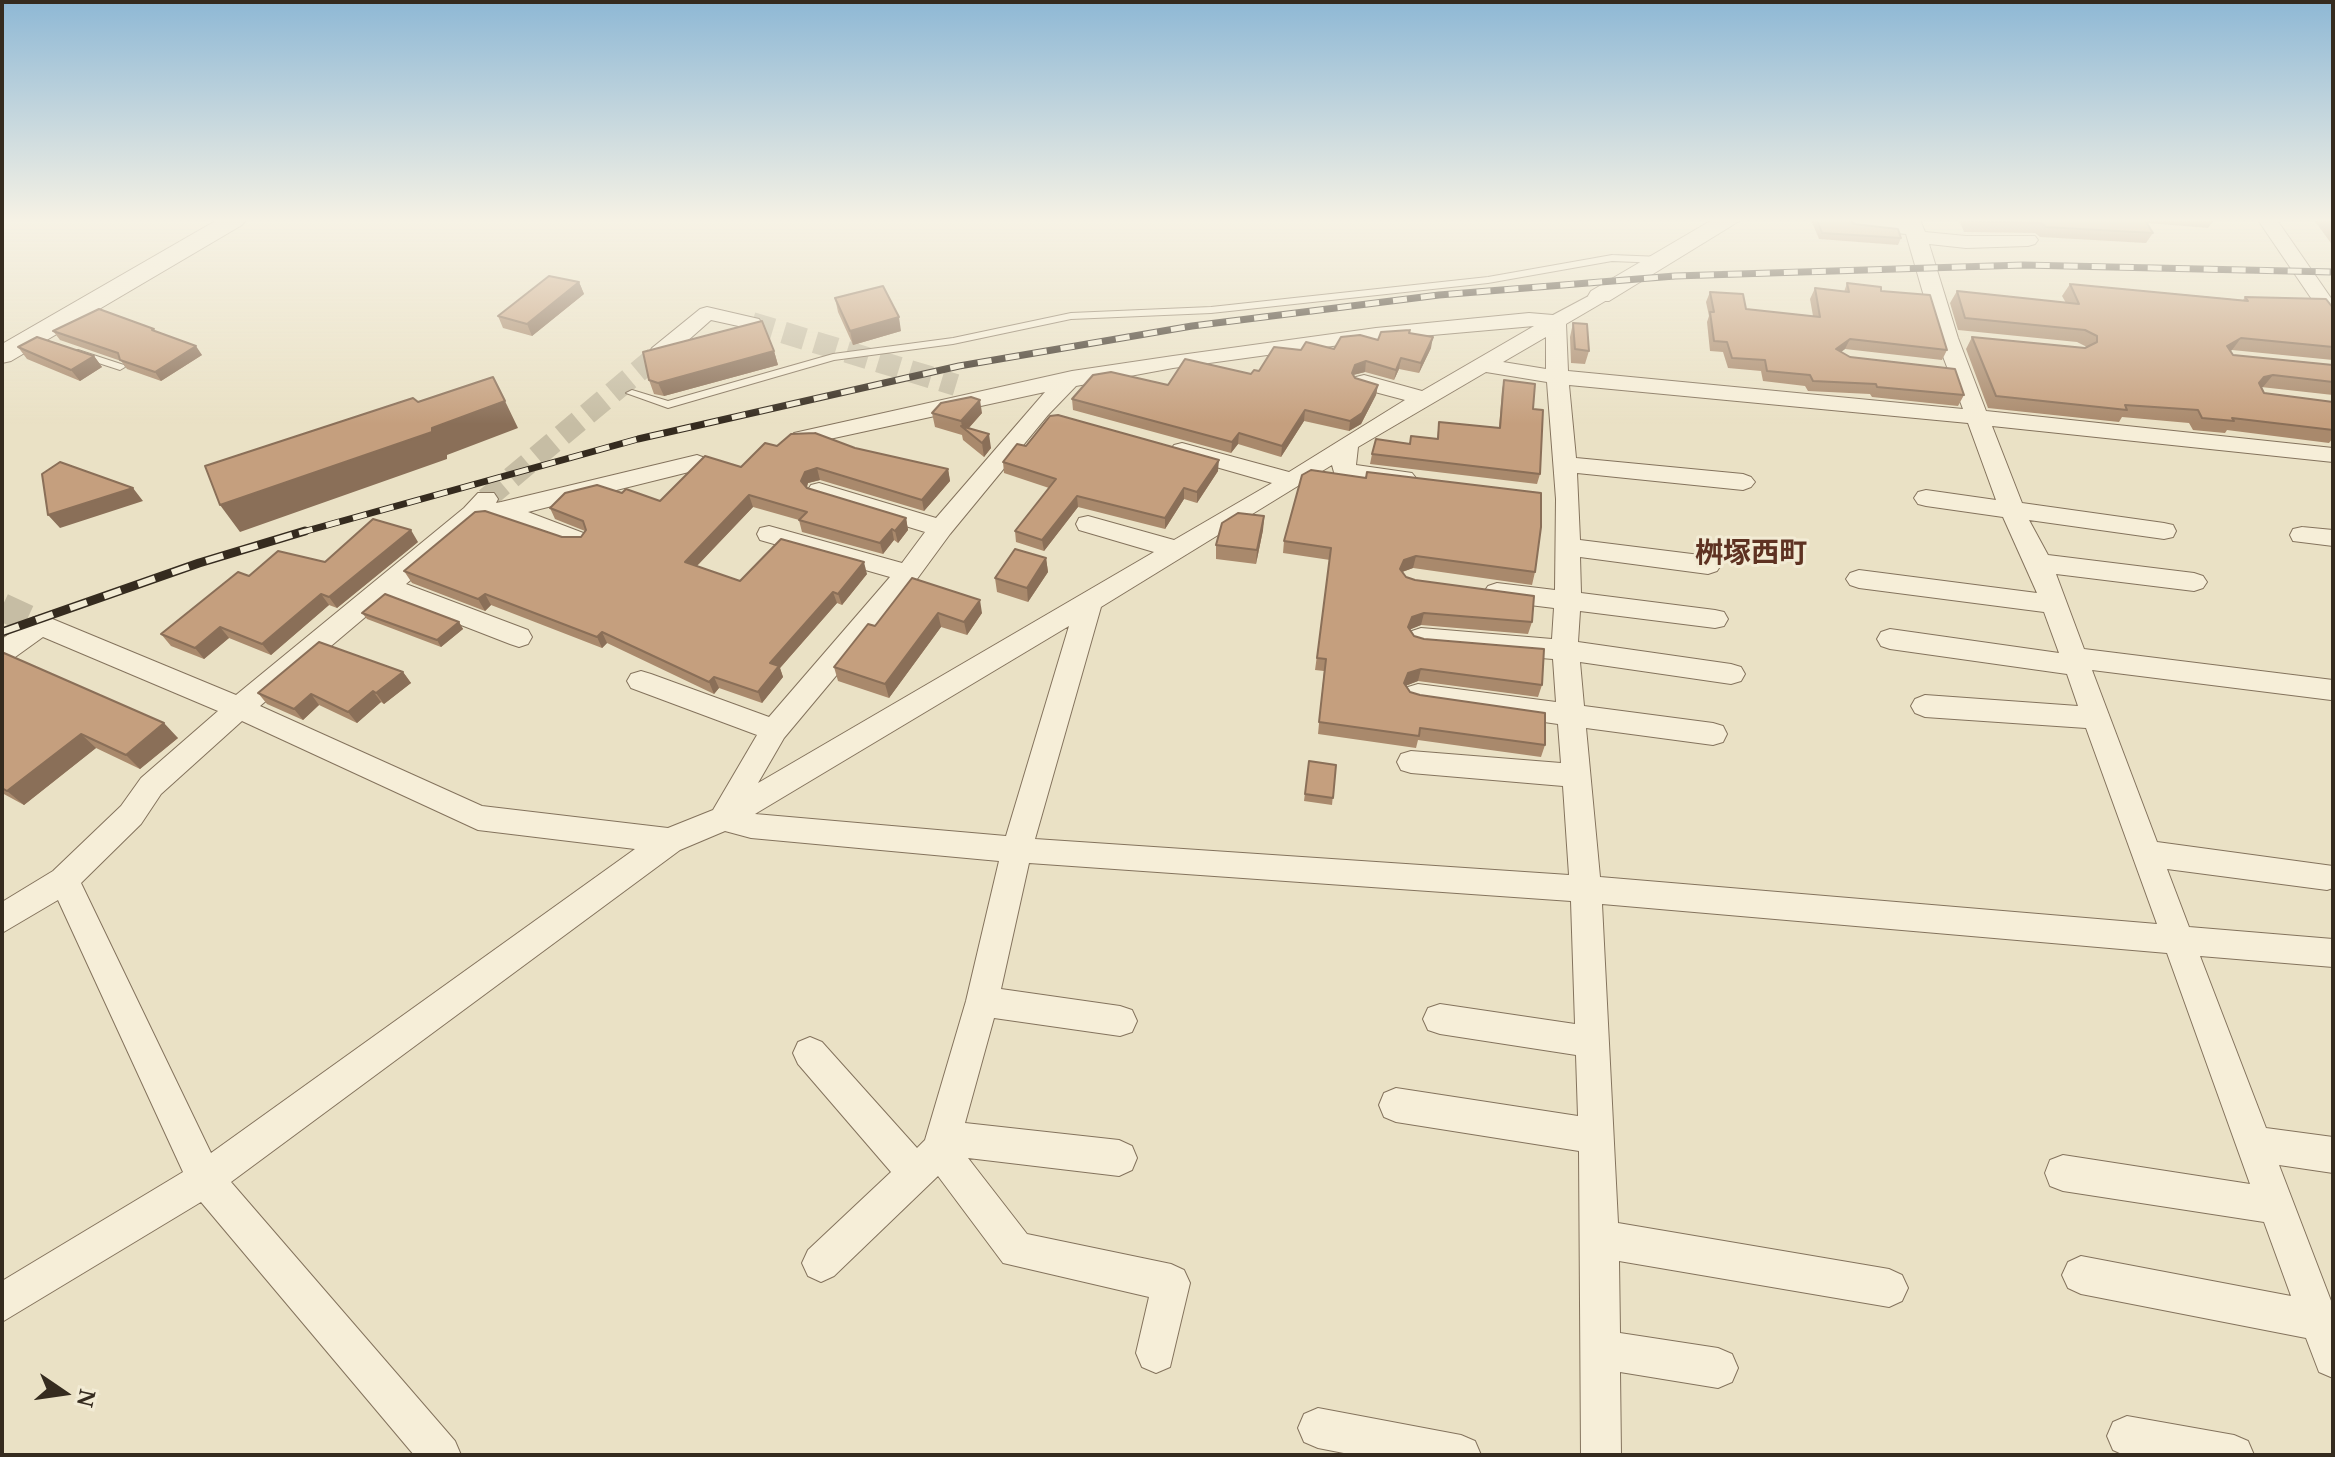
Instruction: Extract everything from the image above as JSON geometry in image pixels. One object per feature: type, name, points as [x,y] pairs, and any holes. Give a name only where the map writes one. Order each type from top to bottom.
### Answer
[{"type":"street","points":[[2,355],[40,339],[123,288]]},
{"type":"street","points":[[2,1303],[205,1179],[669,841],[724,818],[1293,481],[1347,444],[1614,288]]},
{"type":"street","points":[[1932,288],[1976,417],[2013,512],[2039,563],[2149,854],[2333,1358]]},
{"type":"street","points":[[2314,288],[2329,309]]},
{"type":"street","points":[[2294,302],[2329,309]]},
{"type":"street","points":[[660,353],[707,313],[752,323]]},
{"type":"street","points":[[802,438],[987,396],[1173,362],[1376,334],[1529,319],[1556,321]]},
{"type":"street","points":[[1556,321],[1557,377],[1568,499],[1568,602],[1564,628],[1586,889],[1600,1239],[1601,1455]]},
{"type":"street","points":[[1947,338],[1976,341]]},
{"type":"street","points":[[724,818],[774,730],[1085,360]]},
{"type":"street","points":[[1485,365],[1557,377],[1867,401],[1976,417],[2333,455]]},
{"type":"street","points":[[1931,369],[1960,372]]},
{"type":"street","points":[[1364,382],[1426,399]]},
{"type":"street","points":[[956,385],[1070,419]]},
{"type":"street","points":[[1159,444],[1293,481]]},
{"type":"street","points":[[1347,444],[1343,471],[1433,482]]},
{"type":"street","points":[[2,919],[64,880],[131,815],[151,786],[239,708],[386,586],[487,508],[697,463]]},
{"type":"street","points":[[1565,464],[1743,482]]},
{"type":"street","points":[[819,491],[941,528]]},
{"type":"street","points":[[1538,495],[1568,499]]},
{"type":"street","points":[[1926,498],[2164,531]]},
{"type":"street","points":[[487,508],[577,540]]},
{"type":"street","points":[[1088,524],[1174,549]]},
{"type":"street","points":[[769,534],[908,573]]},
{"type":"street","points":[[2302,535],[2333,538]]},
{"type":"street","points":[[1568,547],[1708,565]]},
{"type":"street","points":[[2039,563],[2194,582]]},
{"type":"street","points":[[1859,579],[2055,604]]},
{"type":"street","points":[[386,586],[519,637]]},
{"type":"street","points":[[1475,589],[1715,619]]},
{"type":"street","points":[[821,1263],[933,1154],[982,1001],[1017,850],[1090,600]]},
{"type":"street","points":[[2,653],[41,625],[239,708],[478,818],[669,841]]},
{"type":"street","points":[[1421,638],[1567,650],[1731,674]]},
{"type":"street","points":[[1890,639],[2331,690]]},
{"type":"street","points":[[641,681],[774,730]]},
{"type":"street","points":[[1418,694],[1713,734]]},
{"type":"street","points":[[1925,706],[2097,718]]},
{"type":"street","points":[[1411,762],[1576,776]]},
{"type":"street","points":[[724,818],[751,826],[1017,850],[1586,889],[2333,953]]},
{"type":"street","points":[[2149,854],[2327,877]]},
{"type":"street","points":[[64,880],[205,1179],[441,1455]]},
{"type":"street","points":[[982,1001],[1120,1021]]},
{"type":"street","points":[[1440,1019],[1591,1042]]},
{"type":"street","points":[[810,1053],[933,1154],[1016,1250],[1171,1283],[1156,1353]]},
{"type":"street","points":[[1396,1105],[1595,1136]]},
{"type":"street","points":[[2255,1144],[2333,1155]]},
{"type":"street","points":[[933,1154],[1119,1158]]},
{"type":"street","points":[[2063,1173],[2278,1206]]},
{"type":"street","points":[[1600,1239],[1889,1288]]},
{"type":"street","points":[[2081,1275],[2320,1321]]},
{"type":"street","points":[[1600,1349],[1718,1368]]},
{"type":"street","points":[[1318,1428],[1461,1455]]},
{"type":"street","points":[[2127,1436],[2234,1455]]},
{"type":"lane","points":[[632,393],[668,405],[833,357],[953,341],[1071,316],[1211,310],[1414,288]]},
{"type":"lane","points":[[62,347],[120,367]]},
{"type":"building","points":[[534,288],[572,288],[527,324],[498,316]]},
{"type":"building","points":[[884,288],[899,317],[850,331],[835,298]]},
{"type":"building","points":[[1815,288],[1849,292],[1848,288],[1881,288],[1881,291],[1930,295],[1947,350],[1850,339],[1836,349],[1850,357],[1955,369],[1964,395],[1877,387],[1876,384],[1813,381],[1810,375],[1767,371],[1765,360],[1732,358],[1727,342],[1714,341],[1710,292],[1743,294],[1746,309],[1820,317]]},
{"type":"building","points":[[2072,288],[2112,288],[2248,301],[2245,297],[2326,299],[2333,308],[2333,347],[2241,338],[2227,346],[2233,355],[2333,365],[2333,382],[2273,375],[2264,377],[2259,383],[2264,393],[2333,402],[2333,430],[2232,418],[2234,421],[2202,418],[2198,410],[2125,405],[2127,410],[1996,396],[1972,337],[2085,348],[2097,342],[2097,336],[2085,330],[1965,318],[1957,291],[2079,304]]},
{"type":"building","points":[[99,309],[196,346],[155,372],[120,360],[118,353],[53,331]]},
{"type":"building","points":[[762,321],[774,351],[658,383],[649,380],[643,352]]},
{"type":"building","points":[[1573,323],[1587,324],[1589,351],[1575,349]]},
{"type":"building","points":[[1410,330],[1409,333],[1433,337],[1421,363],[1401,358],[1396,370],[1366,361],[1355,365],[1352,373],[1355,378],[1378,385],[1362,413],[1350,421],[1305,410],[1282,446],[1239,433],[1232,442],[1072,399],[1093,375],[1111,372],[1168,385],[1185,359],[1251,374],[1254,370],[1259,371],[1274,347],[1301,350],[1306,342],[1334,349],[1341,337],[1360,335],[1378,340],[1381,332]]},
{"type":"building","points":[[37,337],[94,356],[71,370],[18,347]]},
{"type":"building","points":[[493,377],[505,401],[432,428],[432,432],[220,505],[205,466],[413,398],[418,402]]},
{"type":"building","points":[[1504,380],[1535,384],[1533,409],[1543,410],[1540,474],[1372,454],[1376,439],[1410,444],[1411,436],[1438,439],[1439,422],[1500,428]]},
{"type":"building","points":[[971,397],[980,400],[961,421],[932,413],[941,403]]},
{"type":"building","points":[[1058,415],[1219,460],[1197,492],[1184,488],[1165,518],[1077,496],[1042,540],[1015,531],[1056,479],[1003,462],[1017,444],[1026,446],[1050,416]]},
{"type":"building","points":[[961,426],[989,434],[982,443]]},
{"type":"building","points":[[815,433],[855,448],[948,469],[922,500],[817,468],[805,472],[801,481],[807,488],[906,518],[880,543],[799,520],[807,512],[749,495],[685,562],[740,581],[781,539],[864,562],[838,594],[833,592],[770,663],[779,666],[758,692],[714,677],[709,682],[602,632],[597,637],[485,594],[478,599],[404,571],[475,512],[485,511],[562,537],[581,537],[586,530],[583,521],[550,508],[565,493],[597,485],[622,493],[626,489],[660,501],[705,456],[741,467],[765,443],[777,446],[791,434]]},
{"type":"building","points":[[60,462],[133,488],[48,515],[42,474]]},
{"type":"building","points":[[1311,470],[1366,478],[1367,472],[1541,493],[1541,527],[1535,572],[1416,556],[1404,560],[1400,569],[1406,577],[1415,580],[1534,596],[1532,622],[1424,613],[1412,617],[1408,627],[1414,636],[1424,639],[1544,649],[1542,685],[1421,669],[1408,673],[1404,683],[1410,692],[1420,695],[1545,713],[1545,745],[1420,728],[1419,736],[1319,722],[1326,659],[1317,658],[1331,548],[1284,541],[1302,475]]},
{"type":"building","points":[[1238,513],[1264,516],[1257,550],[1216,545],[1222,523]]},
{"type":"building","points":[[373,519],[411,530],[329,597],[321,594],[262,644],[220,627],[195,648],[161,634],[238,572],[249,576],[278,551],[325,562]]},
{"type":"building","points":[[1015,549],[1046,558],[1027,588],[995,578]]},
{"type":"building","points":[[912,578],[980,600],[964,622],[938,613],[885,684],[834,667],[868,624],[875,626]]},
{"type":"building","points":[[385,594],[459,622],[437,640],[362,613]]},
{"type":"building","points":[[319,642],[403,672],[348,712],[311,694],[294,709],[258,693]]},
{"type":"building","points":[[4,653],[164,723],[126,755],[81,734],[7,791],[2,788]]},
{"type":"building","points":[[1309,761],[1336,765],[1333,798],[1305,794]]},
{"type":"tunnel","points":[[752,323],[956,385]]},
{"type":"tunnel","points":[[486,499],[660,353]]},
{"type":"tunnel","points":[[2,607],[41,625]]},
{"type":"railway","points":[[299,533],[638,439],[959,366],[1192,326],[1439,295],[1526,288]]},
{"type":"railway","points":[[2,632],[199,563],[305,531]]},
{"type":"district","name":"桝塚西町","points":[[1751,554]]}]
